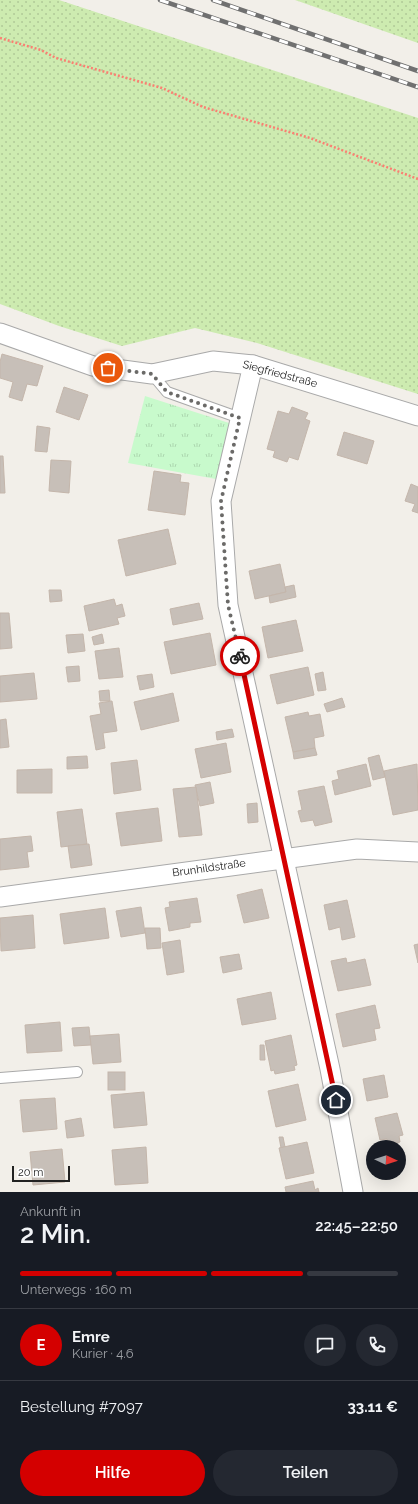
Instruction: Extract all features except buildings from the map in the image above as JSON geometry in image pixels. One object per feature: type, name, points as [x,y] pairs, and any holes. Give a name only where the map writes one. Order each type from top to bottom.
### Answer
[{"type":"street","name":"Siegfriedstraße","points":[[0,333],[93,366],[152,374],[213,361],[253,365],[418,416]]},
{"type":"street","points":[[253,365],[221,501],[228,605],[330,1069],[354,1192]]},
{"type":"street","name":"Brunhildstraße","points":[[0,897],[357,849],[418,852]]},
{"type":"lane","points":[[152,374],[167,392],[240,418]]},
{"type":"lane","points":[[0,1078],[76,1072]]},
{"type":"path","points":[[0,38],[42,50],[56,58],[162,88],[202,106],[310,138],[418,179]]},
{"type":"green space","points":[[0,0],[59,0],[418,118],[418,394],[257,343],[195,328],[122,346],[59,326],[0,304]]},
{"type":"green space","points":[[295,0],[418,0],[418,43]]},
{"type":"green space","points":[[145,396],[229,423],[216,479],[128,463]]},
{"type":"railway","points":[[160,0],[418,87]]},
{"type":"railway","points":[[213,0],[418,71]]},
{"type":"way so far","points":[[108,368],[152,374],[167,392],[240,418],[221,501],[228,605],[240,656]]},
{"type":"route","points":[[240,656],[336,1100]]}]
